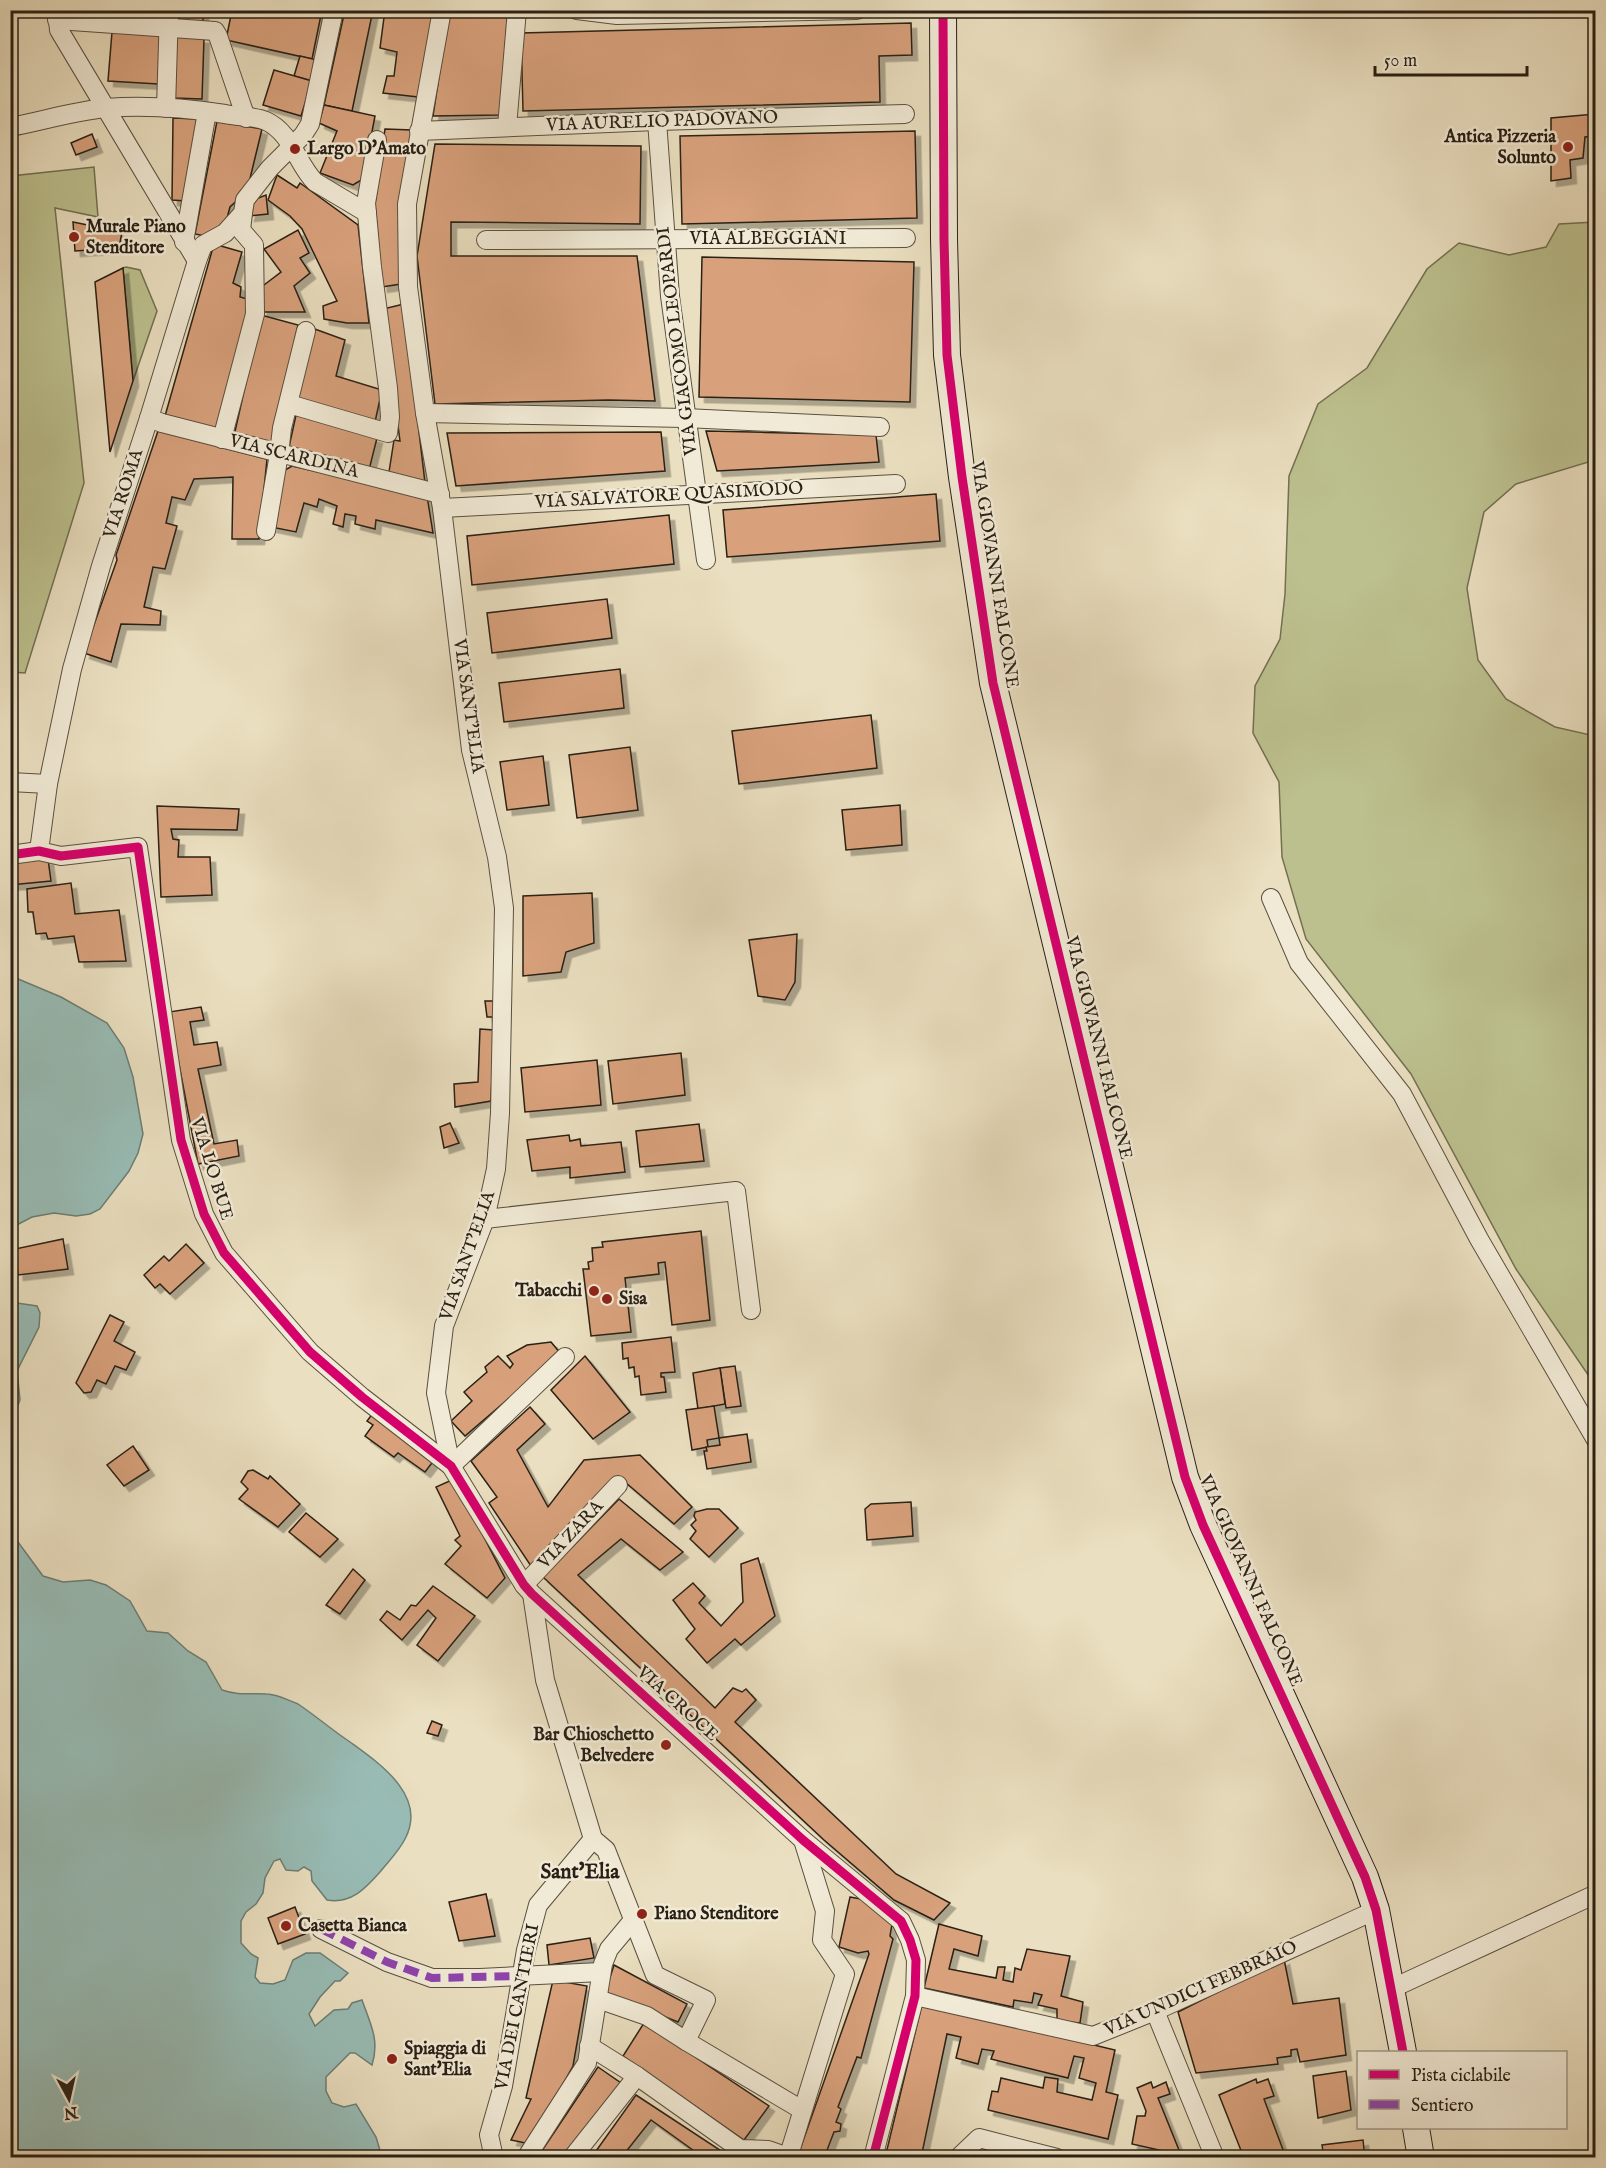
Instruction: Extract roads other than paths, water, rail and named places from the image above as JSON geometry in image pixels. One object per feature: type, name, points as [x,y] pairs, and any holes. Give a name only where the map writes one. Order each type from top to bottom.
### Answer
[{"type":"street","name":"VIA ROMA","points":[[39,851],[48,784],[72,669],[101,566],[196,261],[203,245],[225,233],[243,213],[245,200],[270,168],[303,135],[310,124],[334,10]]},
{"type":"street","name":"VIA SANT'ELIA","points":[[442,10],[407,204],[408,287],[425,413],[441,501],[471,750],[497,857],[504,908],[500,1113],[496,1168],[485,1219],[444,1326],[436,1393],[451,1466]]},
{"type":"street","points":[[507,128],[517,10]]},
{"type":"street","points":[[577,10],[617,15],[858,10]]},
{"type":"street","name":"VIA GIOVANNI FALCONE","points":[[943,10],[947,355],[962,477],[993,683],[1185,1477],[1203,1525],[1365,1877],[1376,1910],[1403,2051]]},
{"type":"street","points":[[196,261],[59,30],[57,15],[168,19],[215,31],[246,118]]},
{"type":"street","points":[[166,108],[168,19]]},
{"type":"street","points":[[10,127],[105,108],[207,111],[266,121],[276,128],[292,146],[308,175],[315,182],[367,213]]},
{"type":"street","points":[[184,242],[207,111]]},
{"type":"street","name":"VIA AURELIO PADOVANO","points":[[419,131],[904,114]]},
{"type":"street","name":"VIA GIACOMO LEOPARDI","points":[[657,121],[670,296],[705,560]]},
{"type":"street","points":[[289,404],[388,433],[390,417],[388,388],[366,203],[378,140]]},
{"type":"street","points":[[222,439],[255,314],[254,245],[241,230],[243,213]]},
{"type":"street","name":"VIA ALBEGGIANI","points":[[486,240],[906,238]]},
{"type":"street","points":[[266,531],[282,428],[306,331]]},
{"type":"street","points":[[425,413],[686,418],[880,427]]},
{"type":"street","name":"VIA SCARDINA","points":[[149,417],[162,423],[441,501]]},
{"type":"street","name":"VIA SALVATORE QUASIMODO","points":[[441,501],[697,495],[896,484]]},
{"type":"street","points":[[10,782],[48,784]]},
{"type":"street","name":"VIA LO BUE","points":[[39,851],[62,856],[138,847],[181,1140],[204,1214],[224,1253],[310,1352],[362,1397],[451,1466]]},
{"type":"street","points":[[10,855],[39,851]]},
{"type":"street","points":[[1271,898],[1299,963],[1402,1094],[1479,1239],[1596,1440]]},
{"type":"street","points":[[485,1219],[736,1191],[751,1310]]},
{"type":"street","points":[[451,1466],[565,1357]]},
{"type":"street","name":"VIA CROCE","points":[[451,1466],[528,1590],[803,1840],[901,1921],[916,1960],[915,1996]]},
{"type":"street","name":"VIA ZARA","points":[[528,1590],[618,1485]]},
{"type":"street","points":[[528,1590],[545,1680],[593,1839],[606,1850],[655,1975],[706,2000],[686,2041]]},
{"type":"street","name":"VIA DEI CANTIERI","points":[[494,2157],[489,2135],[503,2086],[526,1950],[538,1905],[593,1839]]},
{"type":"street","points":[[589,2046],[637,2076],[740,2149],[768,2150],[788,2157],[845,1974],[822,1940],[825,1911],[803,1840]]},
{"type":"street","points":[[1392,1988],[1596,1894]]},
{"type":"street","name":"VIA UNDICI FEBBRAIO","points":[[915,1996],[1093,2036],[1155,2011],[1376,1910]]},
{"type":"street","points":[[528,2157],[587,2063],[601,1972],[609,1949],[634,1919]]},
{"type":"street","points":[[321,1929],[387,1962],[432,1978],[601,1972]]},
{"type":"street","points":[[873,2157],[915,1996]]},
{"type":"street","points":[[597,1999],[647,2016],[802,2110]]},
{"type":"street","points":[[1155,2011],[1215,2157]]},
{"type":"street","points":[[572,2157],[637,2076]]},
{"type":"street","points":[[1416,2129],[1421,2157]]},
{"type":"street","points":[[958,2157],[979,2139],[1058,2157]]},
{"type":"water","points":[[11,976],[61,997],[107,1023],[124,1048],[133,1077],[143,1134],[138,1153],[129,1171],[100,1209],[90,1214],[76,1216],[54,1213],[32,1217],[11,1228]]},
{"type":"water","points":[[10,1302],[37,1306],[40,1313],[39,1327],[17,1371],[20,1400],[11,1423]]},
{"type":"water","points":[[10,1524],[15,1538],[43,1576],[63,1582],[90,1580],[106,1585],[130,1601],[147,1631],[168,1633],[188,1651],[206,1662],[222,1690],[239,1694],[274,1695],[298,1704],[374,1760],[397,1782],[405,1795],[410,1809],[410,1823],[405,1839],[374,1878],[357,1894],[343,1900],[327,1900],[312,1881],[311,1871],[304,1867],[298,1871],[286,1870],[280,1859],[274,1861],[265,1878],[263,1893],[241,1921],[241,1943],[258,1958],[255,1977],[260,1983],[273,1984],[285,1980],[293,1960],[306,1953],[320,1953],[348,1973],[340,1981],[335,1981],[320,1997],[309,2014],[315,2026],[334,2010],[348,2009],[352,2003],[362,2000],[374,2040],[372,2065],[355,2053],[350,2053],[326,2077],[326,2091],[332,2103],[344,2107],[356,2104],[376,2137],[382,2157],[11,2157]]},
{"type":"place","name":"Antica Pizzeria Solunto","points":[[1568,147]]},
{"type":"place","name":"Largo D'Amato","points":[[295,149]]},
{"type":"place","name":"Murale Piano Stenditore","points":[[74,237]]},
{"type":"place","name":"Tabacchi","points":[[594,1291]]},
{"type":"place","name":"Sisa","points":[[607,1299]]},
{"type":"place","name":"Bar Chioschetto Belvedere","points":[[666,1745]]},
{"type":"place","name":"Piano Stenditore","points":[[642,1914]]},
{"type":"place","name":"Casetta Bianca","points":[[286,1926]]},
{"type":"place","name":"Spiaggia di Sant'Elia","points":[[392,2059]]},
{"type":"district","name":"Sant'Elia","points":[[580,1872]]}]
